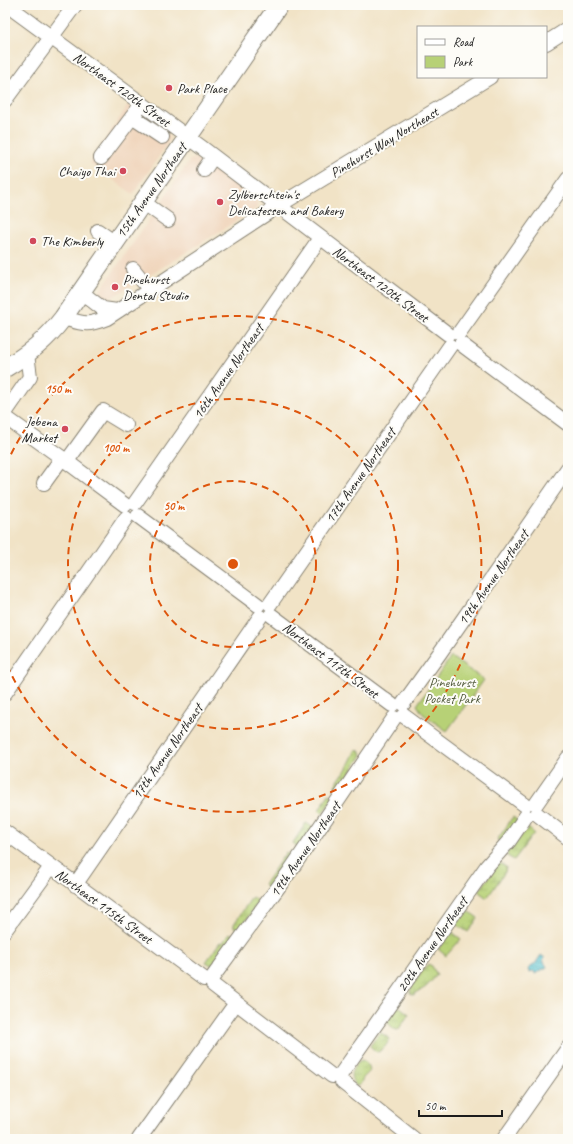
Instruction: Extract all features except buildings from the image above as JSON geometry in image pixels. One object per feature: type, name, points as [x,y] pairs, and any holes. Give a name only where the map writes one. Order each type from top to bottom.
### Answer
[{"type":"main road","name":"15th Avenue Northeast","points":[[27,354],[54,330],[63,318],[279,5]]},
{"type":"main road","points":[[5,368],[27,354]]},
{"type":"street","name":"Northeast 120th Street","points":[[7,5],[214,157],[568,424]]},
{"type":"street","points":[[5,100],[74,5]]},
{"type":"street","points":[[547,42],[568,29]]},
{"type":"street","name":"Pinehurst Way Northeast","points":[[63,318],[84,324],[107,318],[278,206],[488,78]]},
{"type":"street","points":[[101,158],[142,104]]},
{"type":"street","points":[[132,117],[162,137]]},
{"type":"street","points":[[204,170],[214,157]]},
{"type":"street","name":"17th Avenue Northeast","points":[[75,885],[454,339],[568,179]]},
{"type":"street","points":[[143,202],[168,220]]},
{"type":"street","points":[[98,231],[115,243]]},
{"type":"street","name":"16th Avenue Northeast","points":[[5,693],[320,238]]},
{"type":"street","points":[[133,269],[150,290]]},
{"type":"street","points":[[81,292],[103,309],[117,311]]},
{"type":"street","points":[[5,412],[30,377],[27,354]]},
{"type":"street","points":[[44,483],[103,412],[126,425]]},
{"type":"street","name":"Northeast 117th Street","points":[[5,417],[65,459],[568,838]]},
{"type":"street","name":"19th Avenue Northeast","points":[[210,981],[290,871],[398,710],[439,654],[568,468]]},
{"type":"street","name":"20th Avenue Northeast","points":[[338,1077],[487,866],[509,841],[568,758]]},
{"type":"street","name":"Northeast 115th Street","points":[[5,832],[75,885],[210,981],[236,1003],[338,1077],[414,1139]]},
{"type":"street","points":[[5,930],[51,867]]},
{"type":"street","points":[[139,1139],[236,1003]]},
{"type":"street","points":[[504,1139],[568,1048]]},
{"type":"shaded area","points":[[128,105],[168,134],[170,140],[133,194],[90,163]]},
{"type":"shaded area","points":[[199,157],[257,199],[257,208],[142,280],[112,297],[101,300],[96,297],[190,160]]},
{"type":"green space","name":"Pinehurst Pocket Park","points":[[451,657],[484,680],[447,731],[423,714],[417,705]]},
{"type":"green space","points":[[356,749],[361,752],[362,755],[339,790],[335,785],[347,768]]},
{"type":"green space","points":[[329,794],[334,798],[322,813],[319,810]]},
{"type":"green space","points":[[513,817],[518,821],[503,844],[497,840]]},
{"type":"green space","points":[[306,823],[314,828],[300,849],[293,843]]},
{"type":"green space","points":[[528,828],[534,833],[514,860],[507,856],[507,853]]},
{"type":"green space","points":[[286,852],[295,857],[270,890],[264,885]]},
{"type":"green space","points":[[499,863],[506,867],[505,872],[487,898],[479,891]]},
{"type":"green space","points":[[252,897],[259,902],[239,930],[234,927],[234,924]]},
{"type":"green space","points":[[467,910],[478,918],[468,932],[457,925]]},
{"type":"green space","points":[[450,932],[461,939],[446,956],[439,950],[439,948]]},
{"type":"green space","points":[[230,933],[235,937],[215,967],[206,962],[220,942],[222,943]]},
{"type":"green space","points":[[428,964],[432,966],[437,975],[426,987],[413,995],[410,993],[411,987]]},
{"type":"green space","points":[[397,1007],[400,1007],[409,1014],[398,1030],[394,1029],[388,1023],[388,1020]]},
{"type":"green space","points":[[381,1033],[390,1039],[384,1048],[378,1052],[370,1046]]},
{"type":"green space","points":[[363,1060],[369,1066],[370,1071],[363,1078],[360,1085],[356,1086],[351,1076],[354,1067],[359,1061]]},
{"type":"water","points":[[541,955],[545,958],[543,960],[547,967],[535,974],[534,971],[529,972],[528,969],[535,964]]},
{"type":"place","name":"Park Place","points":[[169,88]]},
{"type":"place","name":"Chaiyo Thai","points":[[123,171]]},
{"type":"place","name":"Zylberschtein's Delicatessen and Bakery","points":[[220,202]]},
{"type":"place","name":"The Kimberly","points":[[33,241]]},
{"type":"place","name":"Pinehurst Dental Studio","points":[[115,287]]},
{"type":"place","name":"Jebena Market","points":[[65,429]]}]
